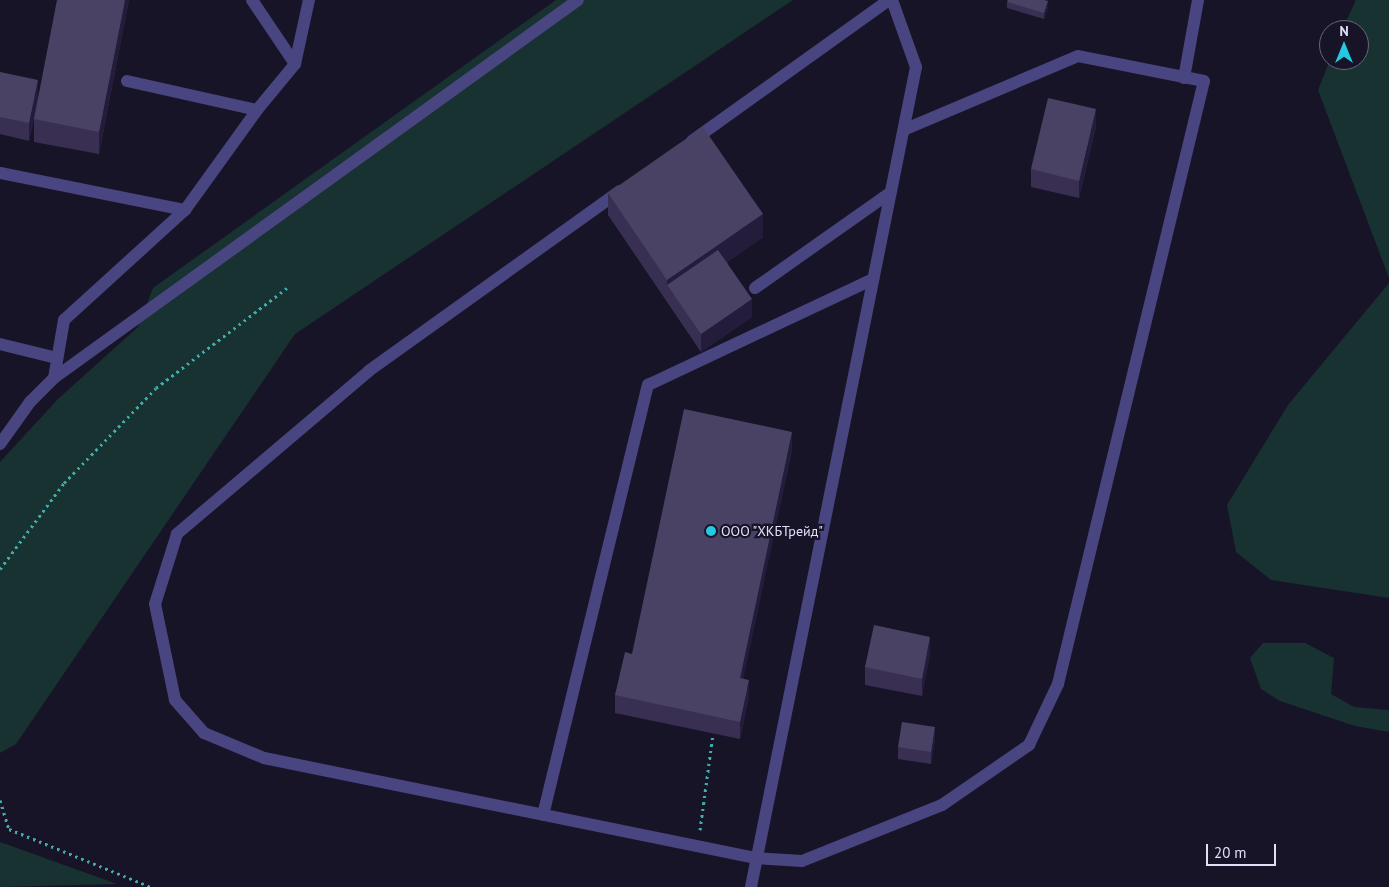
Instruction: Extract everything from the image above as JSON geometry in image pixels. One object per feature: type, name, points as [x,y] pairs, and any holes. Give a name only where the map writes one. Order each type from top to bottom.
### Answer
[{"type":"lane","points":[[252,0],[295,64]]},
{"type":"lane","points":[[54,378],[64,320],[185,210],[257,110],[295,64],[309,0]]},
{"type":"lane","points":[[0,444],[30,402],[54,378],[578,0]]},
{"type":"lane","points":[[678,151],[890,0],[916,67],[751,887]]},
{"type":"lane","points":[[1184,78],[1198,0]]},
{"type":"lane","points":[[629,185],[369,371],[177,534],[155,604],[175,700],[204,733],[264,758],[756,858],[802,861],[934,808],[1029,745],[1058,684],[1204,81],[1078,56],[904,130]]},
{"type":"lane","points":[[127,81],[257,110]]},
{"type":"lane","points":[[0,173],[185,210]]},
{"type":"lane","points":[[755,288],[891,192]]},
{"type":"lane","points":[[543,815],[648,385],[873,279]]},
{"type":"lane","points":[[0,344],[57,358]]},
{"type":"path","points":[[0,569],[64,483],[156,388],[286,288]]},
{"type":"path","points":[[697,846],[713,734]]},
{"type":"path","points":[[0,800],[9,828],[151,887]]},
{"type":"green space","points":[[556,0],[793,0],[295,334],[16,744],[0,753],[0,462],[58,399],[138,327],[153,288]]},
{"type":"green space","points":[[1356,0],[1389,0],[1389,278],[1318,90],[1326,70],[1369,70],[1369,20],[1347,20]]},
{"type":"green space","points":[[1389,283],[1389,598],[1271,580],[1236,552],[1227,505],[1288,405]]},
{"type":"green space","points":[[1263,643],[1305,643],[1334,658],[1331,694],[1354,707],[1389,710],[1389,732],[1355,726],[1280,701],[1261,689],[1250,658]]},
{"type":"green space","points":[[0,842],[17,848],[117,884],[0,887]]},
{"type":"building","points":[[57,0],[125,0],[99,132],[34,119]]},
{"type":"building","points":[[1008,0],[1048,1],[1044,13],[1007,2]]},
{"type":"building","points":[[0,72],[38,80],[29,123],[0,117]]},
{"type":"building","points":[[1048,98],[1096,109],[1079,181],[1031,169]]},
{"type":"building","points":[[703,127],[763,214],[667,280],[608,193]]},
{"type":"building","points":[[718,250],[752,299],[701,334],[667,285]]},
{"type":"building","points":[[684,409],[792,432],[740,678],[749,680],[740,722],[615,695],[625,652],[632,654]]},
{"type":"building","points":[[874,625],[930,637],[922,679],[865,667]]},
{"type":"building","points":[[902,722],[935,727],[931,752],[898,747]]},
{"type":"place","name":"ООО \"ХКБТрейд\"","points":[[711,531]]}]
